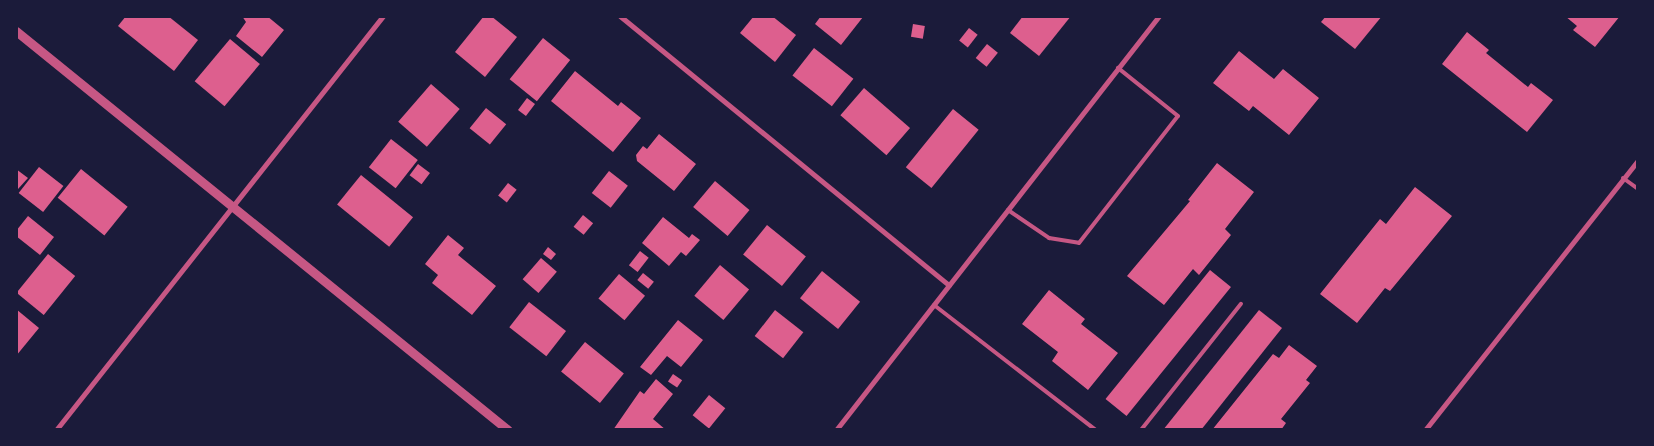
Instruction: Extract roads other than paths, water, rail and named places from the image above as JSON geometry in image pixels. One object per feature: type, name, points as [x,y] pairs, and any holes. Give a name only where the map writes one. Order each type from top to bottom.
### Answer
[{"type":"street","points":[[56,430],[383,16]]},
{"type":"street","points":[[620,16],[949,285]]},
{"type":"street","points":[[836,430],[1159,16]]},
{"type":"street","points":[[16,31],[508,430]]},
{"type":"street","points":[[1425,430],[1638,160]]},
{"type":"lane","points":[[1008,210],[1048,238],[1079,243],[1178,116],[1118,68]]},
{"type":"lane","points":[[1624,178],[1638,189]]},
{"type":"lane","points":[[1141,430],[1241,304]]},
{"type":"lane","points":[[934,305],[1096,430]]}]
